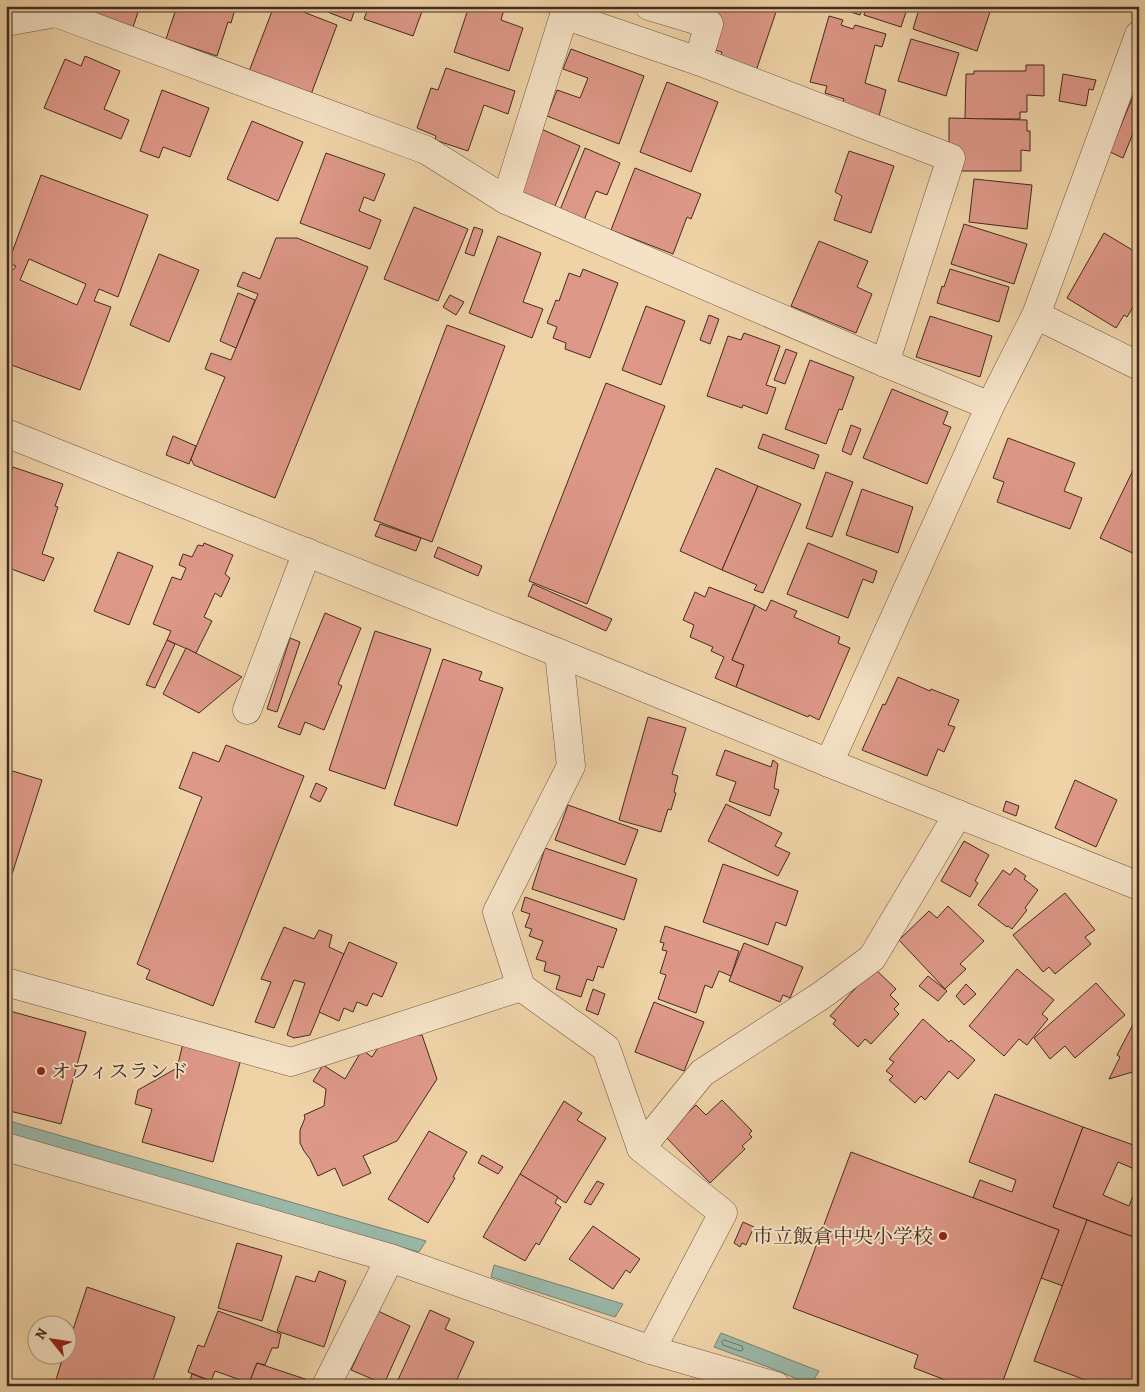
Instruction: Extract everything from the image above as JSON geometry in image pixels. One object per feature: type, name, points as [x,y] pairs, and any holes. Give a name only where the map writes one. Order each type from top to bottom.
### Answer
[{"type":"street","points":[[649,6],[712,15],[698,61]]},
{"type":"street","points":[[6,22],[57,10],[426,150],[506,200],[885,363],[990,406]]},
{"type":"street","points":[[506,200],[566,11],[951,158],[885,363]]},
{"type":"street","points":[[829,763],[990,406],[1036,315],[1139,35]]},
{"type":"street","points":[[1036,315],[1139,366]]},
{"type":"street","points":[[6,433],[1139,886]]},
{"type":"street","points":[[247,710],[307,552]]},
{"type":"street","points":[[559,653],[571,766],[496,912],[521,987],[606,1048],[641,1148],[723,1213],[651,1350]]},
{"type":"street","points":[[641,1148],[702,1073],[822,995],[872,958],[958,814]]},
{"type":"street","points":[[6,982],[291,1062],[521,987]]},
{"type":"street","points":[[6,1147],[390,1258],[651,1350],[776,1386]]},
{"type":"street","points":[[326,1386],[390,1258]]},
{"type":"water","points":[[6,1120],[426,1241],[419,1252],[6,1136]]},
{"type":"water","points":[[494,1265],[623,1304],[615,1317],[491,1277]]},
{"type":"water","points":[[721,1333],[819,1371],[811,1385],[714,1347]]},
{"type":"building","points":[[94,6],[140,6],[133,27],[92,13]]},
{"type":"building","points":[[177,6],[236,6],[231,23],[228,22],[217,56],[166,39]]},
{"type":"building","points":[[274,6],[288,6],[337,25],[310,97],[248,74]]},
{"type":"building","points":[[318,6],[356,6],[351,21],[317,8]]},
{"type":"building","points":[[369,6],[424,6],[413,36],[364,19]]},
{"type":"building","points":[[469,6],[505,6],[501,20],[523,28],[509,71],[454,52]]},
{"type":"building","points":[[718,6],[778,6],[756,71],[720,58],[722,52],[711,49],[710,31]]},
{"type":"building","points":[[832,6],[863,6],[860,15]]},
{"type":"building","points":[[866,6],[908,6],[901,27],[864,15]]},
{"type":"building","points":[[920,6],[992,6],[977,51],[913,29]]},
{"type":"building","points":[[829,16],[843,20],[841,25],[853,29],[855,25],[886,34],[882,47],[875,45],[865,83],[886,90],[879,116],[842,105],[844,99],[825,93],[827,86],[810,82]]},
{"type":"building","points":[[911,39],[959,53],[946,96],[898,81]]},
{"type":"building","points":[[571,49],[644,76],[619,144],[547,116],[557,90],[580,98],[588,78],[563,69]]},
{"type":"building","points":[[85,56],[120,71],[104,109],[129,120],[121,139],[44,108],[65,59],[81,66]]},
{"type":"building","points":[[1026,65],[1044,65],[1044,96],[1027,95],[1027,112],[1020,112],[1020,119],[965,119],[966,74],[974,74],[974,71],[1026,71]]},
{"type":"building","points":[[446,68],[515,91],[508,114],[484,105],[468,151],[435,140],[436,136],[417,128],[431,88],[438,90]]},
{"type":"building","points":[[1063,74],[1096,80],[1093,90],[1089,89],[1086,106],[1059,101]]},
{"type":"building","points":[[667,82],[718,102],[691,172],[640,152]]},
{"type":"building","points":[[1139,87],[1139,122],[1123,158],[1110,152],[1136,89]]},
{"type":"building","points":[[162,90],[209,108],[190,157],[163,147],[159,158],[140,151]]},
{"type":"building","points":[[949,118],[1027,120],[1027,131],[1030,131],[1030,151],[1021,150],[1021,171],[957,171],[949,156]]},
{"type":"building","points":[[252,121],[303,142],[278,201],[227,179]]},
{"type":"building","points":[[541,129],[580,146],[552,213],[519,191]]},
{"type":"building","points":[[585,148],[620,163],[607,195],[596,191],[584,220],[560,210]]},
{"type":"building","points":[[849,151],[894,166],[871,233],[834,220],[842,196],[835,192]]},
{"type":"building","points":[[326,153],[385,174],[374,201],[364,197],[359,211],[381,220],[370,249],[300,223]]},
{"type":"building","points":[[635,168],[701,194],[691,219],[687,217],[673,254],[611,230]]},
{"type":"building","points":[[41,175],[148,215],[118,297],[99,289],[94,301],[111,307],[80,390],[6,363],[6,274],[16,266],[8,263]],"holes":[[[29,259],[86,284],[77,305],[20,280]]]},
{"type":"building","points":[[974,179],[1032,185],[1027,229],[969,222]]},
{"type":"building","points":[[414,207],[468,229],[438,301],[384,279]]},
{"type":"building","points":[[964,224],[1027,244],[1014,284],[951,264]]},
{"type":"building","points":[[474,227],[483,230],[474,256],[465,253]]},
{"type":"building","points":[[1104,233],[1139,254],[1139,297],[1127,317],[1124,315],[1116,328],[1067,298]]},
{"type":"building","points":[[498,236],[541,253],[523,302],[543,309],[532,338],[469,313]]},
{"type":"building","points":[[276,238],[297,238],[368,267],[275,498],[194,465],[191,459],[225,377],[205,369],[211,353],[231,360],[258,294],[237,286],[243,272],[260,279]]},
{"type":"building","points":[[819,241],[868,261],[857,287],[872,294],[856,333],[791,306]]},
{"type":"building","points":[[159,254],[199,270],[169,342],[130,325]]},
{"type":"building","points":[[583,269],[618,283],[590,358],[565,349],[566,343],[553,338],[557,327],[547,323],[556,300],[559,301],[569,273],[580,277]]},
{"type":"building","points":[[950,269],[1009,287],[999,322],[937,303]]},
{"type":"building","points":[[238,293],[255,300],[236,348],[220,341]]},
{"type":"building","points":[[450,295],[464,302],[456,315],[443,307]]},
{"type":"building","points":[[646,306],[685,321],[661,385],[622,370]]},
{"type":"building","points":[[709,315],[719,319],[710,344],[700,340]]},
{"type":"building","points":[[930,316],[992,336],[980,377],[916,357]]},
{"type":"building","points":[[447,325],[505,346],[432,542],[374,520]]},
{"type":"building","points":[[744,333],[780,346],[766,385],[776,388],[767,414],[743,405],[742,408],[707,396],[728,336],[741,340]]},
{"type":"building","points":[[786,349],[797,353],[785,384],[774,380]]},
{"type":"building","points":[[810,360],[854,377],[842,410],[839,409],[826,444],[785,429]]},
{"type":"building","points":[[606,383],[665,406],[587,604],[529,581]]},
{"type":"building","points":[[892,389],[948,412],[943,424],[951,427],[927,484],[863,458]]},
{"type":"building","points":[[851,425],[861,429],[851,455],[842,451]]},
{"type":"building","points":[[763,434],[819,455],[814,469],[758,448]]},
{"type":"building","points":[[173,436],[196,446],[189,464],[166,455]]},
{"type":"building","points":[[1008,438],[1075,463],[1064,491],[1082,498],[1070,529],[997,502],[1004,482],[993,478]]},
{"type":"building","points":[[1139,458],[1139,556],[1100,538]]},
{"type":"building","points":[[13,467],[63,484],[55,506],[58,507],[42,554],[54,558],[44,581],[6,567],[6,486]]},
{"type":"building","points":[[716,468],[758,486],[722,570],[680,551]]},
{"type":"building","points":[[826,472],[853,482],[832,537],[806,528]]},
{"type":"building","points":[[758,486],[801,504],[763,593],[754,590],[757,585],[722,570]]},
{"type":"building","points":[[862,489],[913,507],[898,553],[846,535]]},
{"type":"building","points":[[380,524],[421,538],[416,551],[375,536]]},
{"type":"building","points":[[204,543],[233,555],[225,574],[230,578],[221,597],[215,593],[204,617],[212,621],[196,653],[167,640],[171,631],[153,624],[172,577],[181,580],[186,568],[179,565],[183,554],[192,557],[198,545],[203,546]]},
{"type":"building","points":[[808,543],[877,571],[873,583],[863,579],[848,618],[787,594]]},
{"type":"building","points":[[438,547],[482,566],[478,576],[434,557]]},
{"type":"building","points":[[118,552],[153,566],[129,625],[94,611]]},
{"type":"building","points":[[533,584],[612,619],[606,631],[528,596]]},
{"type":"building","points":[[709,587],[755,605],[732,660],[744,665],[736,687],[715,678],[724,657],[711,651],[713,647],[690,637],[694,625],[683,620],[695,592],[705,597]]},
{"type":"building","points":[[771,600],[797,611],[794,617],[840,637],[838,643],[850,648],[819,720],[736,687],[744,665],[732,660],[755,605],[766,611]]},
{"type":"building","points":[[325,613],[361,628],[338,684],[342,686],[324,730],[305,722],[300,735],[278,727]]},
{"type":"building","points":[[375,631],[431,649],[385,789],[329,770]]},
{"type":"building","points":[[290,638],[300,642],[277,712],[267,709]]},
{"type":"building","points":[[167,640],[175,644],[155,688],[146,685]]},
{"type":"building","points":[[186,648],[242,677],[199,713],[163,694]]},
{"type":"building","points":[[443,659],[482,672],[479,680],[503,688],[457,826],[394,805]]},
{"type":"building","points":[[898,677],[930,691],[931,689],[959,700],[948,725],[955,727],[944,752],[938,749],[927,776],[862,750],[883,704],[885,705]]},
{"type":"building","points":[[648,717],[686,728],[672,774],[678,776],[674,792],[676,793],[671,810],[668,809],[661,832],[619,820]]},
{"type":"building","points":[[226,745],[304,776],[213,1006],[146,979],[150,970],[137,964],[202,797],[179,788],[193,752],[219,762]]},
{"type":"building","points":[[725,750],[771,767],[773,760],[778,764],[774,788],[779,790],[770,816],[729,801],[736,782],[716,775]]},
{"type":"building","points":[[6,769],[42,780],[6,893]]},
{"type":"building","points":[[1075,780],[1117,800],[1096,847],[1055,828]]},
{"type":"building","points":[[316,783],[327,788],[320,802],[310,797]]},
{"type":"building","points":[[1006,801],[1019,806],[1016,816],[1003,811]]},
{"type":"building","points":[[726,804],[782,833],[775,846],[790,853],[778,876],[708,841]]},
{"type":"building","points":[[568,805],[638,830],[625,865],[555,840]]},
{"type":"building","points":[[964,841],[989,855],[975,881],[978,883],[970,897],[941,881]]},
{"type":"building","points":[[545,848],[637,879],[624,920],[532,889]]},
{"type":"building","points":[[723,864],[798,891],[786,926],[776,922],[768,945],[703,922]]},
{"type":"building","points":[[1015,868],[1026,876],[1024,879],[1038,890],[1025,908],[1027,910],[1012,929],[978,905],[1003,870],[1010,875]]},
{"type":"building","points":[[1065,893],[1095,930],[1085,937],[1091,944],[1055,974],[1049,967],[1043,972],[1013,935]]},
{"type":"building","points":[[525,897],[617,929],[603,968],[598,966],[593,981],[587,979],[581,997],[556,989],[560,976],[544,971],[546,962],[536,959],[543,941],[529,936],[532,929],[525,927],[530,914],[521,911]]},
{"type":"building","points":[[948,906],[984,941],[960,964],[966,969],[945,989],[899,940],[929,911],[937,918]]},
{"type":"building","points":[[665,926],[739,951],[731,976],[719,971],[712,988],[705,985],[696,1013],[658,999],[666,975],[660,973],[667,951],[662,950],[664,943],[660,942]]},
{"type":"building","points":[[284,927],[314,939],[319,930],[332,935],[329,947],[344,954],[310,1035],[294,1038],[287,1035],[305,983],[294,980],[274,1028],[255,1022],[271,982],[261,979]]},
{"type":"building","points":[[349,942],[397,963],[382,997],[373,993],[367,1006],[357,1002],[353,1012],[344,1008],[339,1021],[319,1012]]},
{"type":"building","points":[[744,943],[803,967],[790,998],[783,995],[780,1002],[729,981]]},
{"type":"building","points":[[874,968],[896,989],[890,995],[899,1004],[894,1009],[899,1014],[871,1044],[865,1039],[858,1047],[833,1024],[836,1020],[830,1016]]},
{"type":"building","points":[[1017,969],[1054,1000],[1042,1014],[1048,1019],[1027,1045],[1019,1039],[1004,1056],[969,1026]]},
{"type":"building","points":[[928,976],[947,991],[938,1001],[919,986]]},
{"type":"building","points":[[1096,983],[1125,1015],[1075,1058],[1065,1046],[1050,1059],[1034,1038]]},
{"type":"building","points":[[966,984],[976,994],[964,1005],[956,996]]},
{"type":"building","points":[[593,989],[605,994],[598,1015],[586,1010]]},
{"type":"building","points":[[654,1002],[704,1022],[684,1071],[635,1052]]},
{"type":"building","name":"オフィスランド","points":[[6,1010],[86,1032],[61,1124],[6,1110]]},
{"type":"building","points":[[1139,1013],[1139,1070],[1109,1079],[1120,1057],[1117,1055]]},
{"type":"building","points":[[923,1019],[949,1042],[951,1040],[975,1060],[958,1079],[949,1071],[925,1100],[921,1096],[915,1103],[889,1080],[893,1076],[886,1071],[894,1062],[889,1059]]},
{"type":"building","points":[[386,1035],[422,1035],[437,1079],[397,1141],[363,1156],[371,1173],[343,1186],[335,1168],[318,1176],[300,1143],[300,1130],[305,1118],[304,1115],[324,1106],[326,1089],[313,1081],[323,1065],[345,1079],[362,1050],[372,1057]]},
{"type":"building","points":[[183,1043],[241,1059],[213,1162],[142,1142],[152,1109],[135,1104],[138,1090],[177,1068]]},
{"type":"building","points":[[995,1094],[1083,1127],[1053,1207],[1087,1220],[1063,1286],[1041,1278],[1059,1230],[973,1198],[980,1180],[1012,1192],[1016,1180],[969,1162]]},
{"type":"building","points":[[722,1100],[752,1131],[749,1134],[752,1137],[742,1146],[745,1149],[710,1183],[664,1135],[696,1105],[706,1115]]},
{"type":"building","points":[[564,1101],[582,1113],[577,1120],[606,1138],[566,1203],[520,1174]]},
{"type":"building","points":[[1083,1127],[1139,1147],[1139,1171],[1118,1162],[1103,1195],[1129,1206],[1139,1181],[1139,1239],[1053,1207]]},
{"type":"building","points":[[429,1131],[467,1152],[453,1177],[455,1178],[428,1223],[388,1199]]},
{"type":"building","points":[[851,1152],[1059,1230],[1001,1386],[961,1386],[914,1368],[918,1355],[793,1308]]},
{"type":"building","points":[[482,1155],[503,1167],[498,1174],[478,1163]]},
{"type":"building","points":[[520,1174],[558,1197],[555,1203],[561,1207],[539,1245],[536,1243],[525,1261],[483,1237]]},
{"type":"building","points":[[597,1181],[604,1184],[591,1205],[584,1202]]},
{"type":"building","points":[[1087,1220],[1139,1239],[1139,1386],[1102,1386],[1034,1361]]},
{"type":"building","points":[[743,1222],[754,1227],[746,1245],[742,1243],[740,1247],[734,1243]]},
{"type":"building","points":[[593,1226],[640,1259],[630,1273],[626,1270],[613,1289],[569,1259]]},
{"type":"building","points":[[237,1243],[282,1256],[262,1321],[218,1308]]},
{"type":"building","points":[[319,1271],[346,1281],[324,1347],[277,1331],[296,1276],[315,1282]]},
{"type":"building","points":[[87,1287],[175,1317],[151,1386],[54,1386],[61,1364],[78,1364],[78,1314]]},
{"type":"building","points":[[430,1310],[450,1319],[445,1329],[474,1342],[454,1386],[406,1386],[397,1382]]},
{"type":"building","points":[[218,1311],[281,1334],[278,1348],[272,1348],[265,1365],[257,1363],[249,1383],[215,1371],[211,1381],[188,1372],[198,1345],[204,1347]]},
{"type":"building","points":[[378,1311],[410,1326],[384,1384],[351,1370]]},
{"type":"building","points":[[257,1363],[305,1379],[302,1386],[248,1386]]},
{"type":"building","points":[[192,1374],[224,1386],[188,1386]]},
{"type":"place","name":"オフィスランド","points":[[41,1071]]},
{"type":"place","name":"市立飯倉中央小学校","points":[[943,1236]]}]
